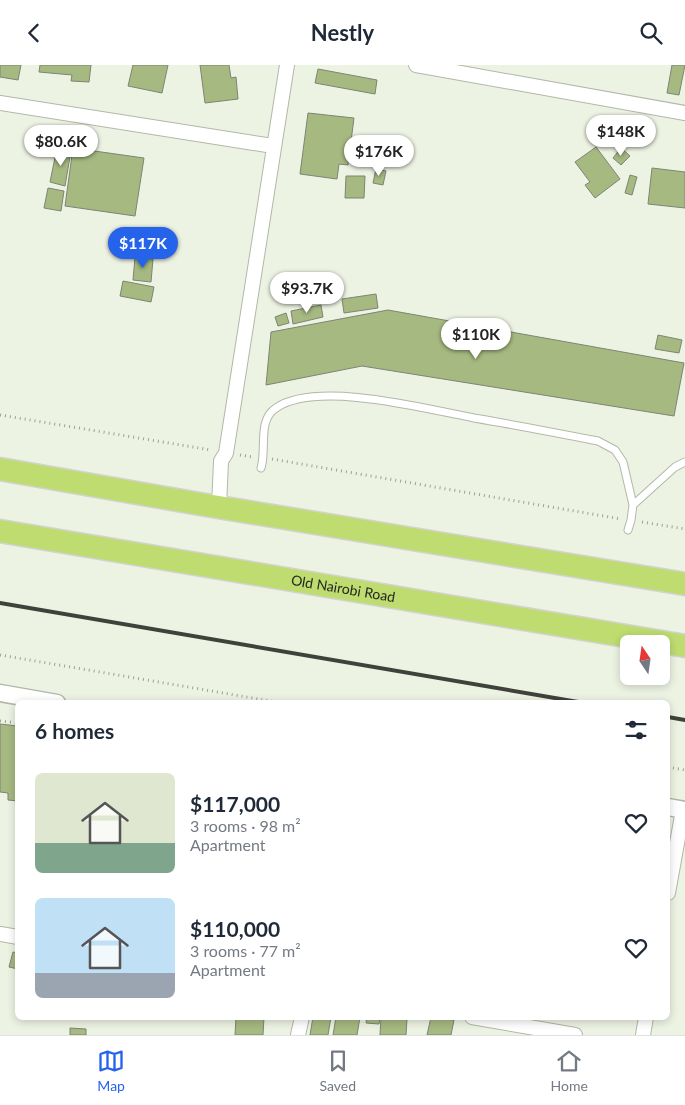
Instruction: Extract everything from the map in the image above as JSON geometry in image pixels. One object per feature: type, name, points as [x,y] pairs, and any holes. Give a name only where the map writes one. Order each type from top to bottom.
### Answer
[{"type":"highway","points":[[0,469],[219,507],[685,583]]},
{"type":"highway","name":"Old Nairobi Road","points":[[0,531],[685,646]]},
{"type":"street","points":[[219,507],[221,461],[226,453],[286,65]]},
{"type":"street","points":[[416,65],[685,113]]},
{"type":"street","points":[[0,103],[273,146]]},
{"type":"street","points":[[0,693],[40,700]]},
{"type":"street","points":[[670,878],[679,809]]},
{"type":"street","points":[[0,934],[15,936]]},
{"type":"street","points":[[298,1035],[301,1020]]},
{"type":"street","points":[[489,1020],[575,1035]]},
{"type":"street","points":[[643,1035],[646,1020]]},
{"type":"lane","points":[[260,468],[264,458],[265,421],[275,408],[295,399],[322,396],[375,399],[598,441],[615,450],[623,462],[633,505],[628,530]]},
{"type":"lane","points":[[633,505],[675,467],[685,462]]},
{"type":"path","points":[[0,415],[685,529]]},
{"type":"path","points":[[0,655],[264,700]]},
{"type":"path","points":[[0,721],[15,723]]},
{"type":"path","points":[[670,767],[685,770]]},
{"type":"building","points":[[0,65],[21,65],[18,80],[0,77]]},
{"type":"building","points":[[40,65],[91,65],[89,82],[71,81],[72,75],[39,72]]},
{"type":"building","points":[[133,65],[168,65],[162,93],[128,86]]},
{"type":"building","points":[[200,65],[229,65],[231,78],[236,77],[238,99],[205,103]]},
{"type":"building","points":[[672,65],[685,65],[679,95],[667,93]]},
{"type":"building","points":[[318,69],[377,80],[375,94],[315,83]]},
{"type":"building","points":[[308,113],[354,118],[348,165],[339,164],[337,179],[300,174]]},
{"type":"building","points":[[596,147],[620,179],[595,198],[585,185],[590,182],[575,162]]},
{"type":"building","points":[[57,148],[71,151],[65,186],[50,182]]},
{"type":"building","points":[[73,148],[144,158],[135,216],[65,206]]},
{"type":"building","points":[[621,148],[630,156],[621,165],[613,158]]},
{"type":"building","points":[[652,168],[685,172],[685,208],[648,204]]},
{"type":"building","points":[[376,169],[386,171],[383,185],[373,183]]},
{"type":"building","points":[[630,175],[637,177],[632,195],[625,193]]},
{"type":"building","points":[[346,176],[365,176],[364,198],[345,198]]},
{"type":"building","points":[[48,188],[64,191],[61,211],[44,208]]},
{"type":"building","points":[[135,257],[153,259],[151,282],[133,280]]},
{"type":"building","points":[[123,281],[154,287],[151,302],[120,296]]},
{"type":"building","points":[[376,294],[378,308],[344,313],[342,299]]},
{"type":"building","points":[[321,305],[323,317],[293,324],[291,311]]},
{"type":"building","points":[[388,310],[684,363],[674,416],[362,366],[266,385],[271,332]]},
{"type":"building","points":[[286,313],[289,323],[278,326],[275,317]]},
{"type":"building","points":[[658,335],[682,340],[679,353],[655,349]]},
{"type":"building","points":[[0,724],[15,726],[15,801],[8,800],[8,793],[0,792]]},
{"type":"building","points":[[13,952],[15,952],[15,968],[9,967]]},
{"type":"building","points":[[236,1020],[264,1020],[263,1035],[235,1035]]},
{"type":"building","points":[[312,1020],[330,1020],[328,1035],[310,1035]]},
{"type":"building","points":[[336,1020],[360,1020],[357,1035],[333,1035]]},
{"type":"building","points":[[366,1020],[380,1020],[379,1024],[366,1023]]},
{"type":"building","points":[[381,1020],[407,1020],[406,1035],[380,1035]]},
{"type":"building","points":[[430,1020],[454,1020],[451,1035],[427,1035]]},
{"type":"building","points":[[70,1028],[86,1029],[86,1035],[70,1035]]},
{"type":"railway","points":[[0,603],[566,700]]},
{"type":"railway","points":[[670,717],[685,720]]}]
